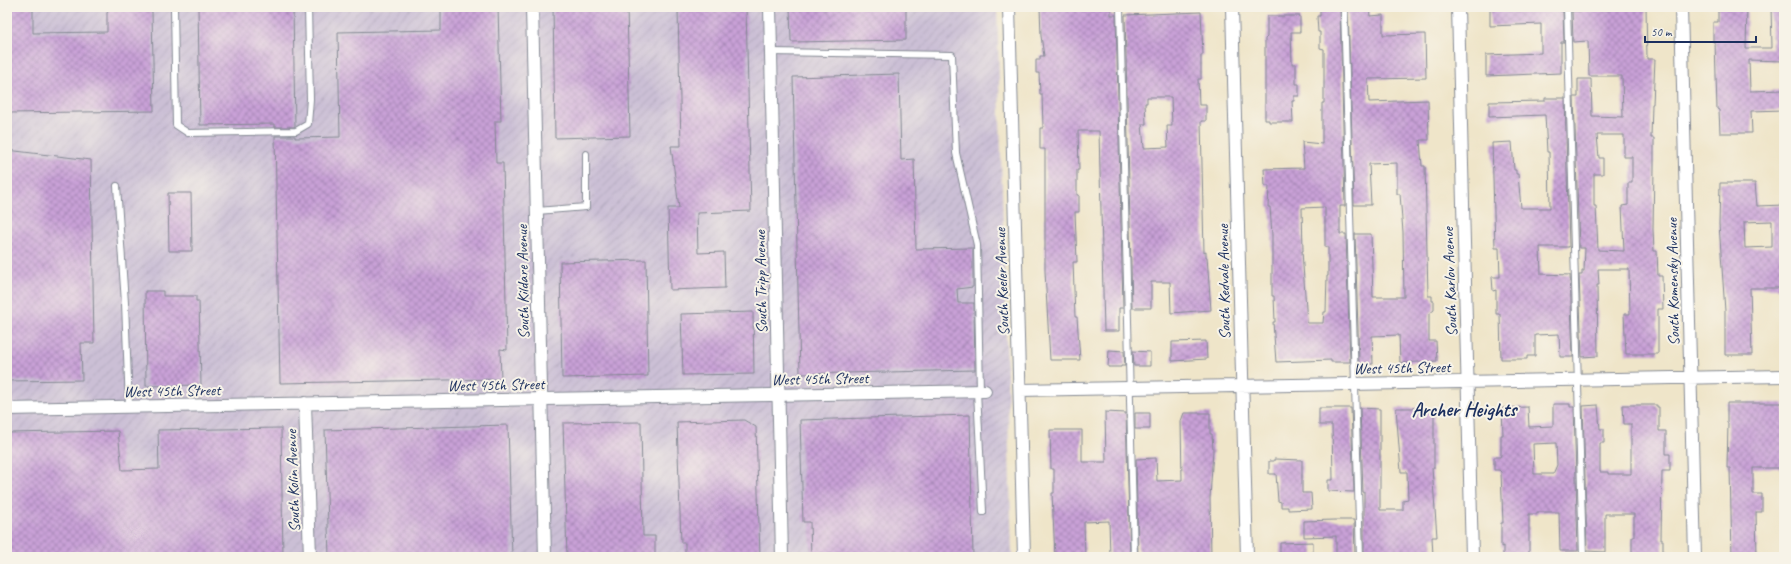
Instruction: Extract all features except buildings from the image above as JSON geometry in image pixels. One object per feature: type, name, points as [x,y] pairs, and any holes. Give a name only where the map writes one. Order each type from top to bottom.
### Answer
[{"type":"street","name":"South Kildare Avenue","points":[[532,7],[545,557]]},
{"type":"street","name":"South Tripp Avenue","points":[[770,7],[782,557]]},
{"type":"street","name":"South Keeler Avenue","points":[[1009,7],[1024,557]]},
{"type":"street","name":"South Kedvale Avenue","points":[[1232,7],[1247,557]]},
{"type":"street","name":"South Karlov Avenue","points":[[1458,7],[1472,557]]},
{"type":"street","name":"South Komensky Avenue","points":[[1681,7],[1695,557]]},
{"type":"street","name":"West 45th Street","points":[[1020,390],[1784,376]]},
{"type":"street","name":"West 45th Street","points":[[7,408],[981,391]]},
{"type":"street","name":"South Kolin Avenue","points":[[305,403],[310,557]]},
{"type":"lane","points":[[174,7],[176,125],[188,133],[296,131],[308,124],[310,99],[308,7]]},
{"type":"lane","points":[[1120,7],[1134,557]]},
{"type":"lane","points":[[1344,7],[1360,557]]},
{"type":"lane","points":[[1567,7],[1583,557]]},
{"type":"lane","points":[[771,52],[952,54],[956,153],[977,245],[983,512]]},
{"type":"lane","points":[[537,211],[586,207],[586,154]]},
{"type":"lane","points":[[117,186],[125,303],[129,406]]},
{"type":"shaded area","points":[[7,7],[997,7],[1012,557],[7,557]]},
{"type":"district","name":"Archer Heights","points":[[1464,409]]}]
